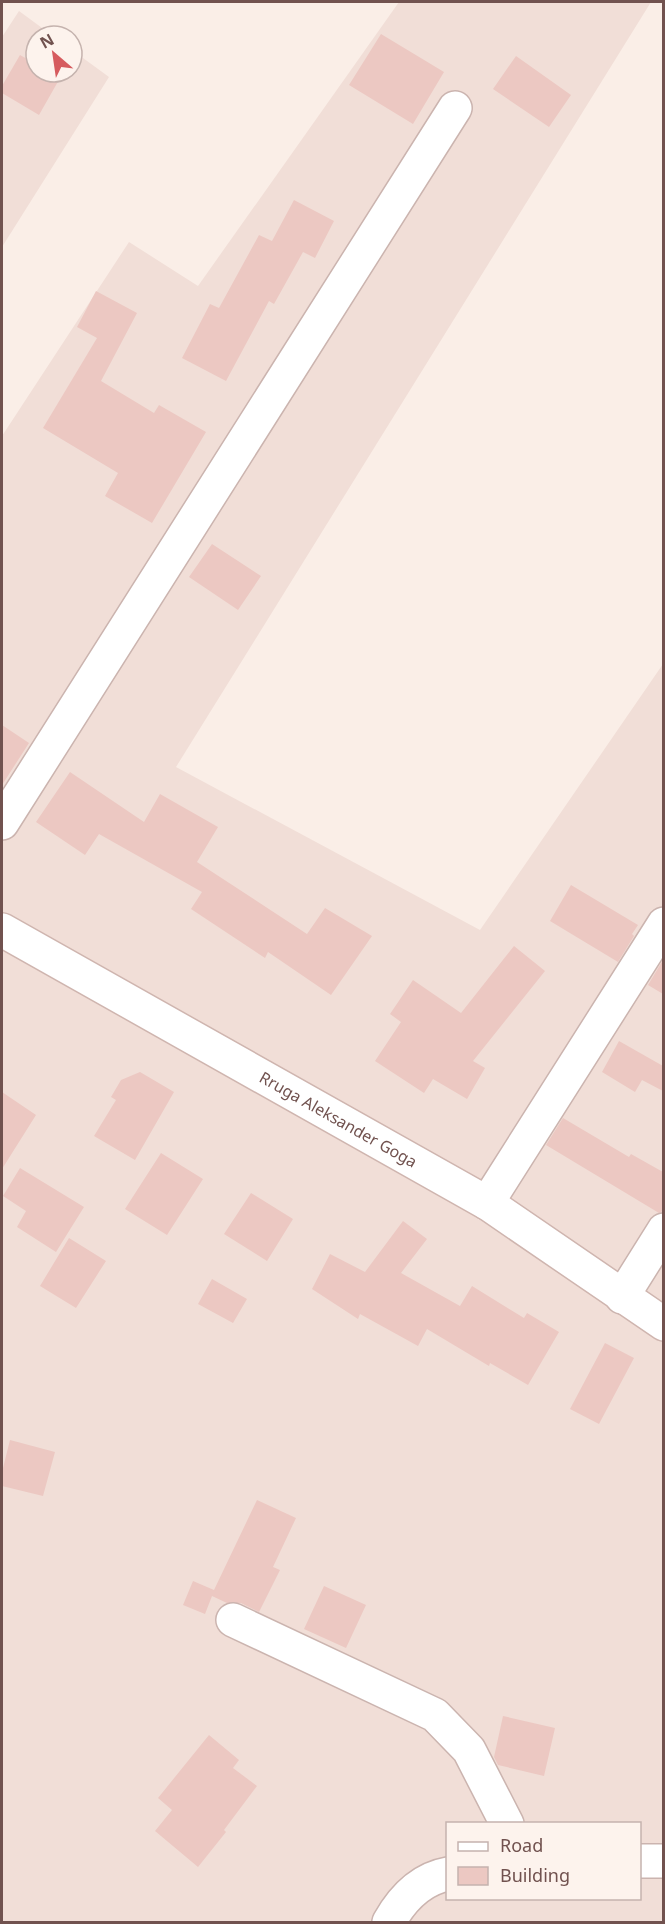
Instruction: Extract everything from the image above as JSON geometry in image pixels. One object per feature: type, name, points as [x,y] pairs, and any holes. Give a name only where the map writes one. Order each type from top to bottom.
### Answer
[{"type":"street","points":[[2,823],[455,108]]},
{"type":"street","points":[[487,1203],[663,924]]},
{"type":"street","name":"Rruga Aleksander Goga","points":[[2,930],[487,1203],[663,1324]]},
{"type":"street","points":[[622,1297],[663,1230]]},
{"type":"street","points":[[233,1620],[435,1715],[469,1750],[506,1822]]},
{"type":"street","points":[[641,1861],[663,1861]]},
{"type":"street","points":[[389,1923],[414,1888],[442,1875]]},
{"type":"street","points":[[414,1923],[442,1875]]},
{"type":"shaded area","points":[[399,2],[651,2],[176,767],[480,930],[663,664],[663,1922],[2,1922],[2,436],[129,242],[198,286]]},
{"type":"shaded area","points":[[19,11],[37,24],[24,24],[24,84],[84,84],[84,59],[109,77],[2,247],[2,37]]},
{"type":"building","points":[[381,34],[444,72],[413,124],[349,85]]},
{"type":"building","points":[[20,55],[24,57],[24,84],[57,84],[39,115],[2,93],[2,86]]},
{"type":"building","points":[[516,56],[571,95],[549,127],[493,89]]},
{"type":"building","points":[[294,200],[334,221],[315,258],[303,252],[274,304],[269,301],[226,381],[182,358],[210,304],[219,308],[259,235],[272,241]]},
{"type":"building","points":[[96,291],[137,313],[101,381],[154,413],[159,405],[206,432],[152,523],[105,496],[118,473],[43,428],[97,338],[77,327]]},
{"type":"building","points":[[212,544],[261,576],[238,610],[189,577]]},
{"type":"building","points":[[2,725],[29,743],[2,785]]},
{"type":"building","points":[[70,772],[144,822],[160,794],[218,827],[197,862],[307,934],[325,908],[372,936],[331,995],[268,952],[265,958],[191,909],[202,892],[99,834],[85,855],[36,822]]},
{"type":"building","points":[[571,885],[638,925],[618,962],[550,921]]},
{"type":"building","points":[[514,946],[545,971],[473,1061],[485,1068],[467,1099],[433,1079],[424,1093],[375,1061],[401,1022],[390,1014],[413,980],[461,1013]]},
{"type":"building","points":[[663,960],[663,994],[648,985]]},
{"type":"building","points":[[619,1041],[663,1066],[663,1091],[642,1080],[635,1092],[602,1072]]},
{"type":"building","points":[[140,1072],[174,1092],[135,1160],[94,1136],[116,1100],[111,1097],[121,1080]]},
{"type":"building","points":[[2,1092],[36,1115],[2,1169]]},
{"type":"building","points":[[563,1118],[629,1157],[631,1154],[663,1172],[663,1211],[659,1213],[546,1145]]},
{"type":"building","points":[[161,1153],[203,1179],[167,1235],[125,1209]]},
{"type":"building","points":[[20,1168],[84,1207],[56,1252],[17,1227],[26,1211],[3,1196]]},
{"type":"building","points":[[251,1193],[293,1219],[267,1261],[224,1234]]},
{"type":"building","points":[[403,1221],[427,1239],[401,1273],[460,1306],[472,1286],[524,1318],[527,1313],[559,1332],[528,1385],[490,1363],[489,1366],[427,1329],[418,1346],[360,1314],[358,1319],[312,1289],[330,1254],[365,1272]]},
{"type":"building","points":[[69,1238],[106,1261],[76,1308],[40,1286]]},
{"type":"building","points":[[212,1279],[247,1299],[233,1323],[198,1304]]},
{"type":"building","points":[[605,1343],[634,1358],[599,1424],[570,1409]]},
{"type":"building","points":[[10,1440],[55,1452],[43,1496],[2,1486],[2,1472]]},
{"type":"building","points":[[257,1500],[296,1518],[273,1567],[280,1570],[259,1612],[241,1603],[227,1603],[212,1596],[205,1614],[183,1605],[193,1581],[214,1590]]},
{"type":"building","points":[[324,1586],[366,1605],[346,1648],[304,1629]]},
{"type":"building","points":[[503,1716],[555,1728],[544,1776],[498,1765],[494,1757]]},
{"type":"building","points":[[209,1735],[239,1760],[233,1768],[257,1786],[224,1830],[226,1832],[198,1867],[155,1831],[172,1810],[158,1798]]}]
